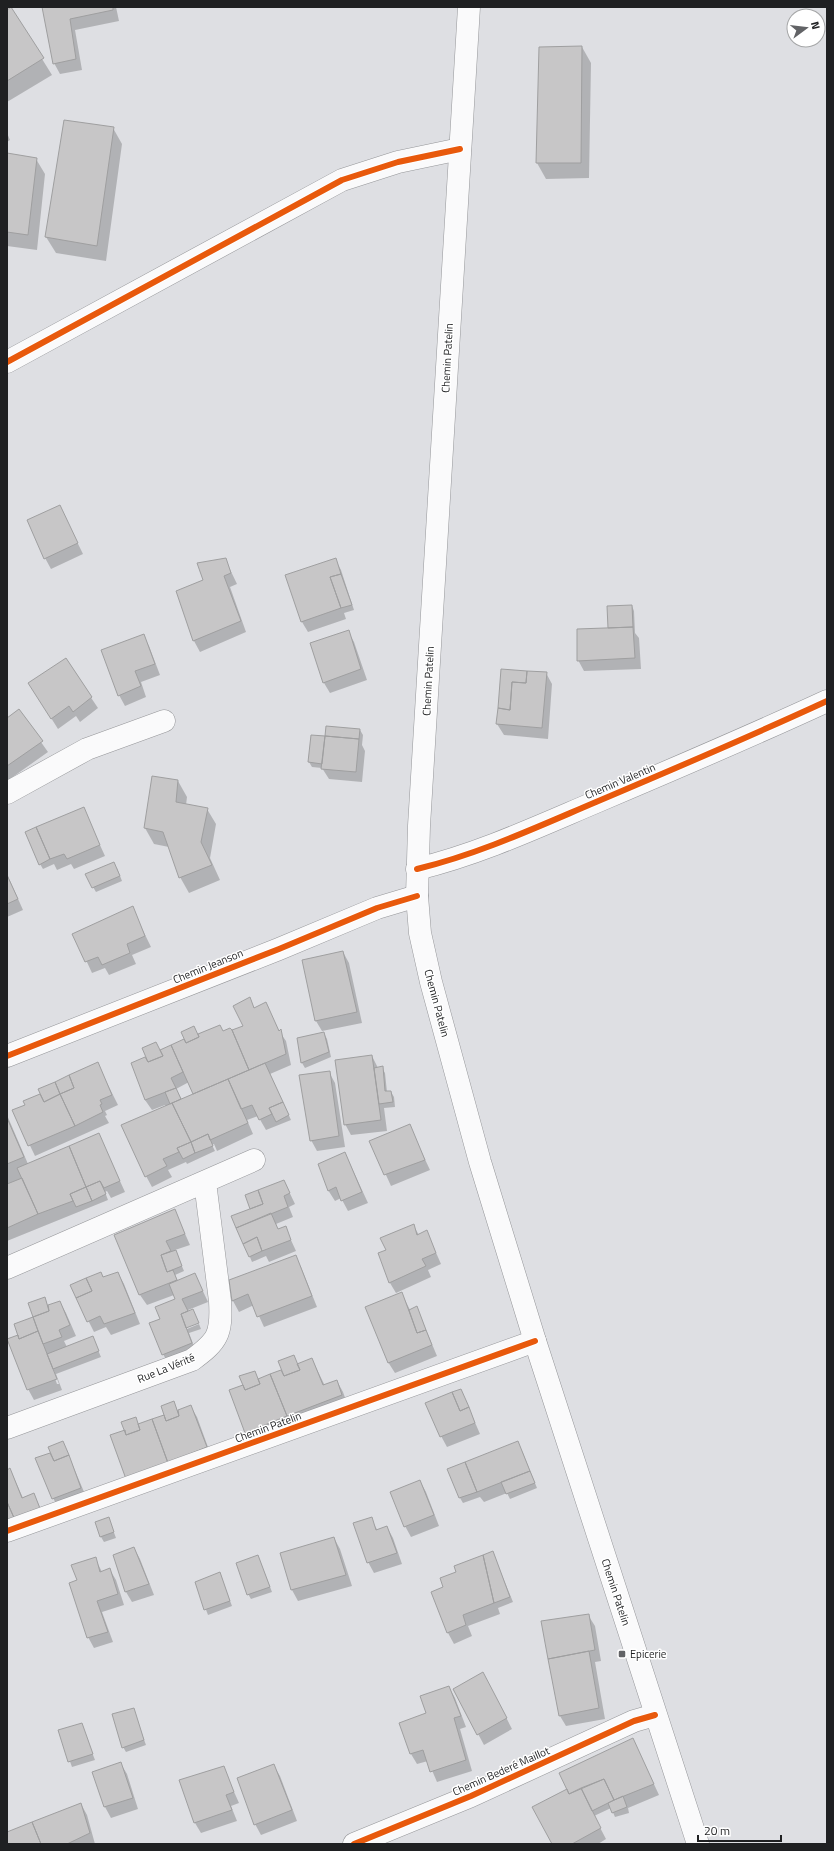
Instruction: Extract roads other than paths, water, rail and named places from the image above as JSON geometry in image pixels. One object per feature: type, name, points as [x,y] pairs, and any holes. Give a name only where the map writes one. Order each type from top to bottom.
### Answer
[{"type":"street","name":"Chemin Patelin","points":[[469,7],[417,869],[417,896],[420,933],[430,982],[480,1162],[535,1341],[698,1844]]},
{"type":"street","points":[[7,362],[342,180],[398,162],[460,149]]},
{"type":"street","name":"Chemin Valentin","points":[[417,869],[454,860],[542,825],[738,742],[827,701]]},
{"type":"street","points":[[7,793],[87,749],[164,721]]},
{"type":"street","name":"Chemin Jeanson","points":[[7,1056],[278,949],[377,908],[417,896]]},
{"type":"street","points":[[7,1268],[254,1160]]},
{"type":"street","name":"Rue La Vérité","points":[[7,1428],[192,1360],[207,1349],[217,1337],[221,1320],[220,1301],[205,1182]]},
{"type":"street","name":"Chemin Patelin","points":[[7,1531],[535,1341]]},
{"type":"street","name":"Chemin Bederé Maillot","points":[[354,1844],[471,1796],[634,1721],[655,1715]]},
{"type":"place","name":"Epicerie","points":[[622,1654]]}]
